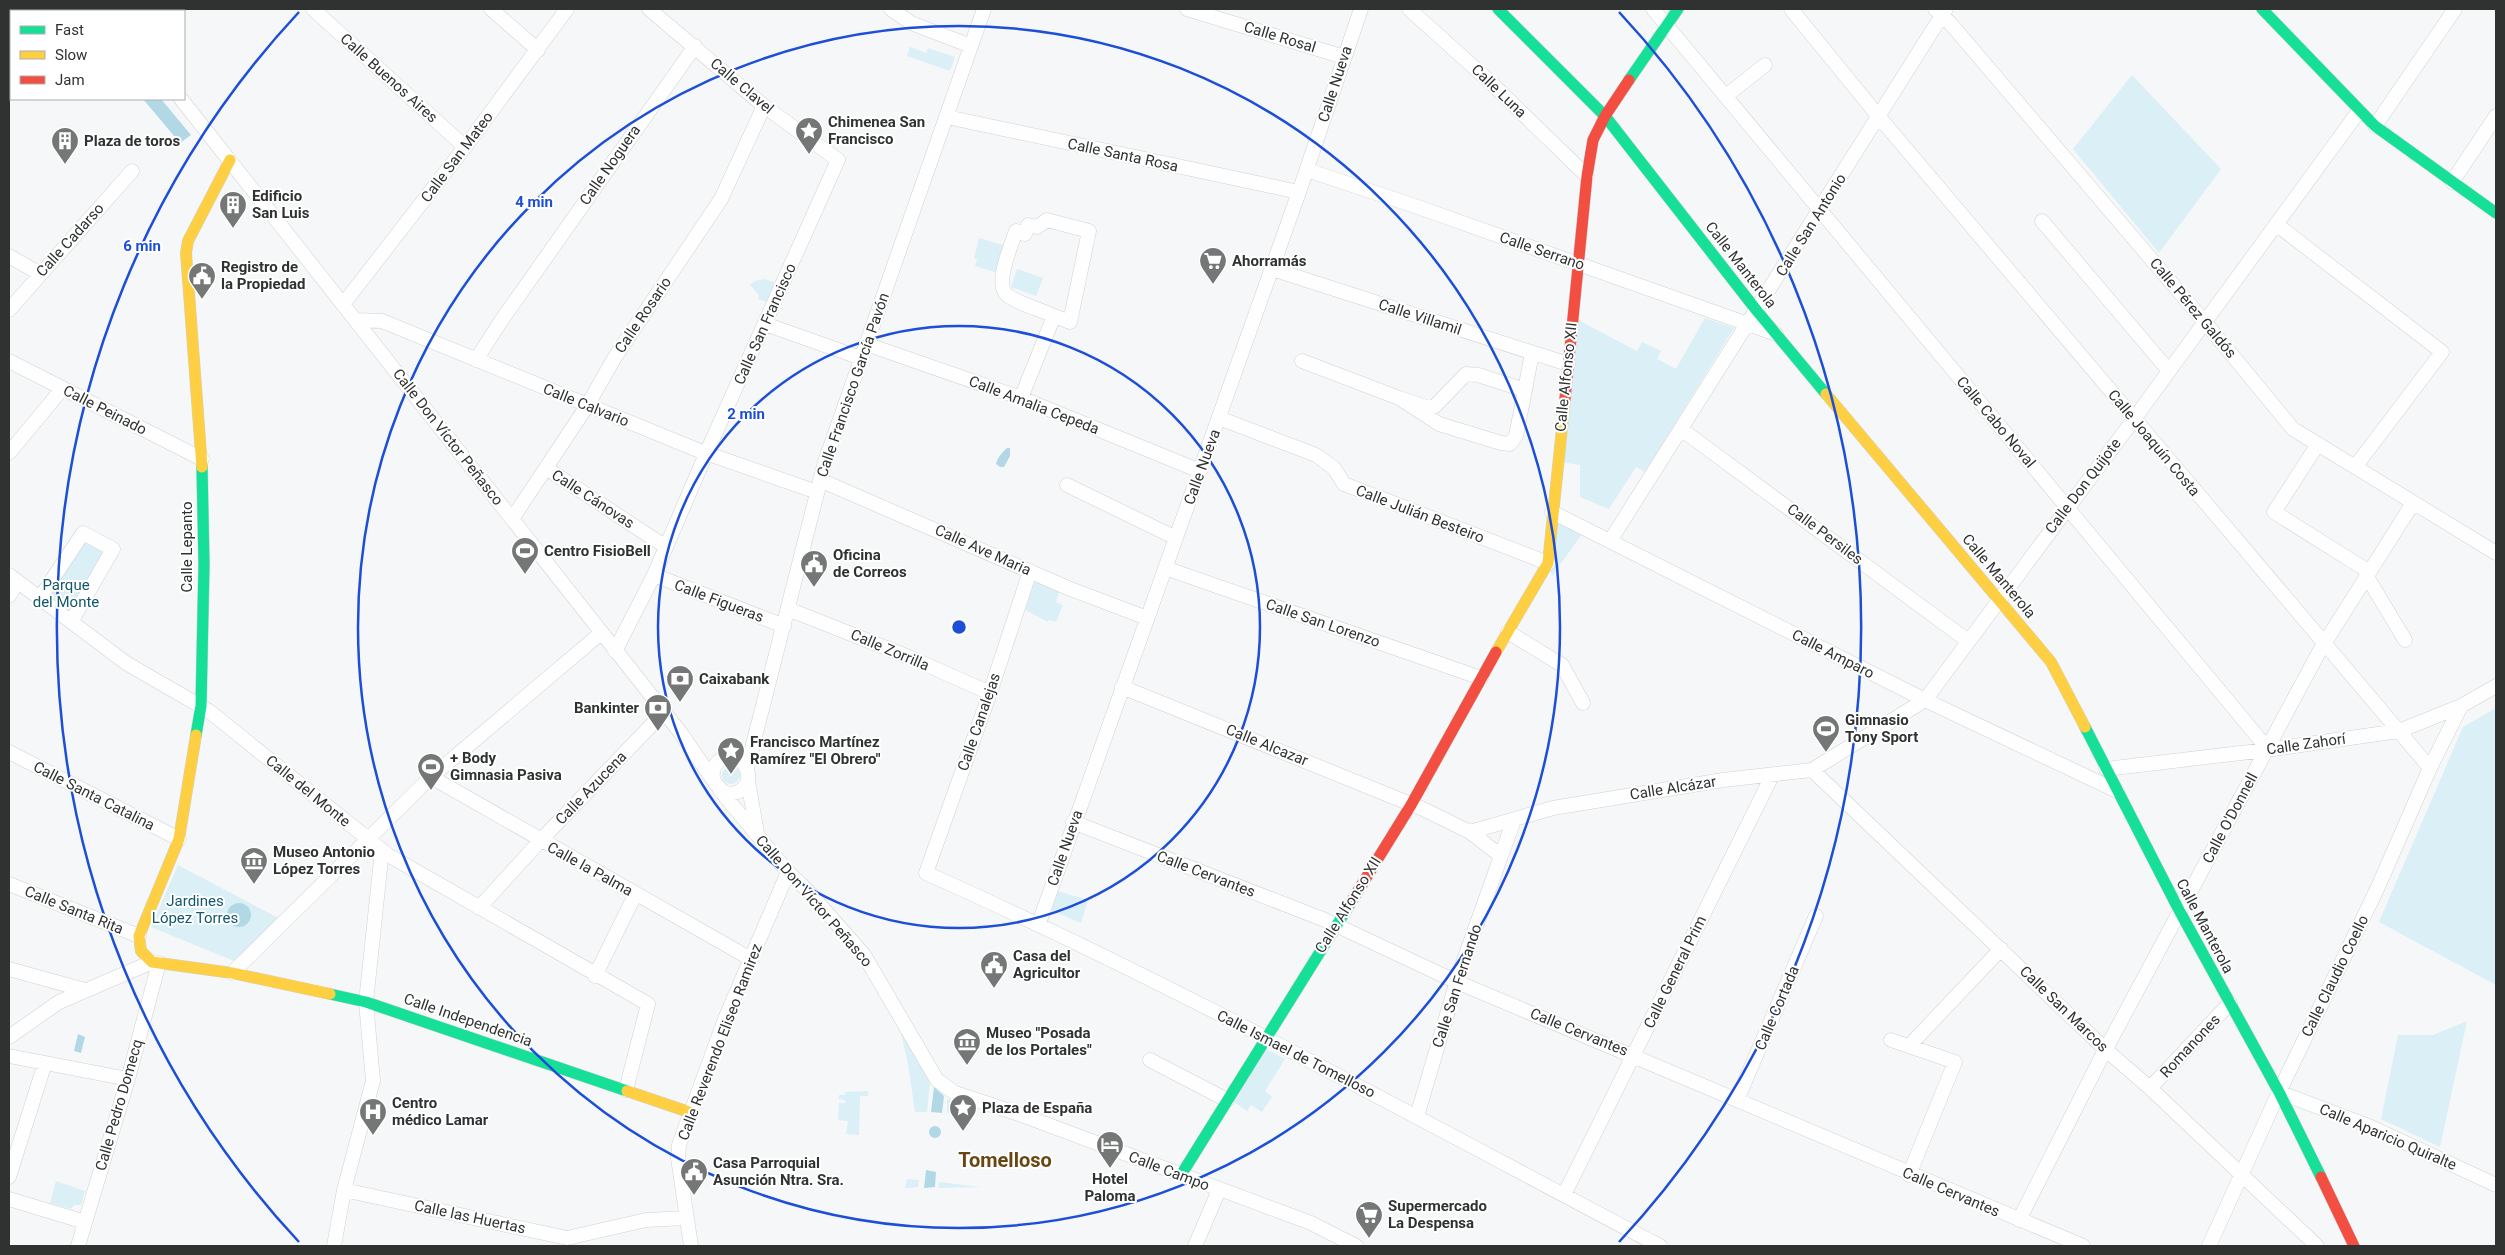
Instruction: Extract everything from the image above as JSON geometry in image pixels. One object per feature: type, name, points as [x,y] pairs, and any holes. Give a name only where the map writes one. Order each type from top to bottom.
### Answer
[{"type":"street","name":"Calle Buenos Aires","points":[[313,9],[465,147]]},
{"type":"street","points":[[491,9],[538,50]]},
{"type":"street","name":"Calle San Mateo","points":[[344,303],[465,147],[567,9]]},
{"type":"street","name":"Calle Clavel","points":[[649,9],[764,106],[838,160]]},
{"type":"street","name":"Calle Francisco García Pavón","points":[[748,775],[818,486],[984,9]]},
{"type":"street","name":"Calle Rosal","points":[[1187,9],[1344,57]]},
{"type":"street","name":"Calle Nueva","points":[[1039,923],[1307,170],[1361,9]]},
{"type":"street","name":"Calle Luna","points":[[1409,9],[1487,79],[1587,176]]},
{"type":"street","name":"Calle Manterola","points":[[1498,9],[1605,116],[1757,311],[2051,662],[2180,912],[2279,1092],[2354,1246]]},
{"type":"street","name":"Calle Cabo Noval","points":[[1653,9],[2266,749]]},
{"type":"street","name":"Calle Alfonso XII","points":[[1181,1175],[1411,805],[1481,678],[1548,563],[1587,176],[1593,140],[1605,116],[1678,9]]},
{"type":"street","name":"Calle Joaquín Costa","points":[[1791,9],[1879,117],[2430,768]]},
{"type":"street","points":[[2262,9],[2375,126],[2496,213]]},
{"type":"street","points":[[2375,126],[2455,9]]},
{"type":"street","points":[[897,11],[911,23],[971,46]]},
{"type":"street","name":"Calle San Antonio","points":[[1610,541],[1879,117],[1941,11]]},
{"type":"street","name":"Calle Pérez Galdós","points":[[1941,11],[2204,320],[2293,429],[2496,553]]},
{"type":"street","name":"Calle Noguera","points":[[476,360],[506,313],[695,46]]},
{"type":"street","points":[[1726,96],[1765,64]]},
{"type":"street","name":"Calle Don Víctor Peñasco","points":[[182,100],[344,303],[664,712],[716,783],[788,872],[807,890],[864,955],[937,1080],[955,1093],[981,1101]]},
{"type":"street","name":"Calle Rosario","points":[[512,519],[587,406],[615,357],[721,199],[764,106]]},
{"type":"street","name":"Calle Don Quijote","points":[[1925,700],[2134,419],[2204,320],[2359,111]]},
{"type":"street","points":[[2452,182],[2496,116]]},
{"type":"street","name":"Calle Santa Rosa","points":[[947,117],[1299,192]]},
{"type":"street","name":"Calle Lepanto","points":[[139,936],[179,839],[201,706],[204,564],[202,459],[186,253],[188,241],[230,160]]},
{"type":"street","name":"Calle San Francisco","points":[[615,651],[654,575],[706,454],[838,160]]},
{"type":"street","name":"Calle Serrano","points":[[1307,170],[1777,334]]},
{"type":"street","name":"Calle Cadarso","points":[[9,310],[132,171]]},
{"type":"street","points":[[1046,220],[1089,231],[1070,322],[1054,316],[1007,296],[1002,288],[1002,277],[1016,231],[1025,234],[1028,225],[1037,227],[1046,220]]},
{"type":"street","points":[[2042,221],[2169,371]]},
{"type":"street","points":[[2276,224],[2442,352],[2355,467]]},
{"type":"street","points":[[9,256],[40,274]]},
{"type":"street","name":"Calle Villamil","points":[[1272,269],[1568,364]]},
{"type":"street","points":[[1021,398],[1054,316]]},
{"type":"street","name":"Calle Calvario","points":[[356,320],[382,321],[706,454],[818,486]]},
{"type":"street","points":[[765,324],[861,358]]},
{"type":"street","name":"Calle Amalia Cepeda","points":[[866,344],[1021,398],[1200,471]]},
{"type":"street","points":[[1399,398],[1439,424],[1510,444],[1516,436],[1532,352]]},
{"type":"street","name":"Calle Peinado","points":[[9,361],[202,459]]},
{"type":"street","points":[[1302,361],[1429,408],[1435,406],[1466,374],[1478,375],[1525,390]]},
{"type":"street","points":[[9,453],[62,389]]},
{"type":"street","name":"Calle Julián Besteiro","points":[[1219,418],[1316,455],[1334,468],[1344,484],[1548,563]]},
{"type":"street","name":"Calle Persiles","points":[[1682,429],[1968,641]]},
{"type":"street","points":[[2318,444],[2274,512],[2367,573],[2405,640]]},
{"type":"street","name":"Calle Cánovas","points":[[546,468],[666,547]]},
{"type":"street","points":[[1067,485],[1176,538]]},
{"type":"street","name":"Calle Ave Maria","points":[[818,486],[1068,588],[1147,618]]},
{"type":"street","name":"Calle O'Donnell","points":[[2019,1220],[2106,1050],[2324,643],[2413,503]]},
{"type":"street","name":"Calle Amparo","points":[[1552,512],[1925,700],[2118,791]]},
{"type":"street","points":[[40,598],[82,533],[112,549],[71,622]]},
{"type":"street","name":"Calle San Lorenzo","points":[[1165,568],[1481,678]]},
{"type":"street","name":"Calle Canalejas","points":[[926,873],[990,693],[1030,571]]},
{"type":"street","name":"Calle Figueras","points":[[654,575],[784,626]]},
{"type":"street","points":[[9,596],[13,579]]},
{"type":"street","name":"Calle del Monte","points":[[13,579],[126,663],[201,706],[382,850],[595,976],[648,1004],[626,1090]]},
{"type":"street","name":"Calle Zorrilla","points":[[788,609],[909,657],[990,693]]},
{"type":"street","points":[[1508,632],[1562,665],[1583,703]]},
{"type":"street","points":[[232,973],[431,777],[601,633]]},
{"type":"street","name":"Calle Zahorí","points":[[2106,769],[2399,731],[2461,706],[2496,686]]},
{"type":"street","name":"Calle Alcazar","points":[[1122,687],[1411,805]]},
{"type":"street","name":"Calle Alcázar","points":[[1470,832],[1553,808],[1724,780],[1812,770],[1925,700]]},
{"type":"street","name":"Calle Claudio Coello","points":[[2209,1246],[2279,1092],[2378,887],[2430,768],[2461,706]]},
{"type":"street","name":"Calle Azucena","points":[[479,908],[540,841],[664,712]]},
{"type":"street","name":"Calle Santa Catalina","points":[[9,752],[179,839]]},
{"type":"street","points":[[748,775],[745,787],[735,793],[723,792],[712,774],[717,763],[728,757],[739,759],[748,775],[757,834]]},
{"type":"street","name":"Calle San Marcos","points":[[1812,770],[2106,1050],[2150,1088],[2317,1246]]},
{"type":"street","name":"Calle General Prim","points":[[1564,1195],[1772,776]]},
{"type":"street","name":"Calle la Palma","points":[[431,777],[540,841],[751,959]]},
{"type":"street","points":[[1411,805],[1470,832],[1501,856]]},
{"type":"street","name":"Calle San Fernando","points":[[1417,1116],[1457,982],[1514,820]]},
{"type":"street","name":"Calle Cervantes","points":[[1074,822],[1335,925],[1457,982],[1634,1055],[1909,1174],[2082,1246]]},
{"type":"street","points":[[334,1246],[344,1190],[373,1081],[366,1002],[382,850]]},
{"type":"street","name":"Calle Reverendo Eliseo Ramirez","points":[[691,1246],[678,1158],[679,1145],[689,1112],[788,872]]},
{"type":"street","name":"Calle Ismael de Tomelloso","points":[[926,873],[1039,923],[1266,1038],[1417,1116],[1660,1246]]},
{"type":"street","name":"Calle Santa Rita","points":[[9,884],[139,936]]},
{"type":"street","points":[[595,976],[635,895]]},
{"type":"street","name":"Calle Cortada","points":[[1737,1100],[1816,916]]},
{"type":"street","points":[[139,936],[139,948],[144,958],[156,962]]},
{"type":"street","points":[[1909,1046],[2001,949]]},
{"type":"street","points":[[9,1037],[59,1002],[156,962]]},
{"type":"street","name":"Calle Independencia","points":[[156,962],[232,973],[366,1002],[689,1112]]},
{"type":"street","name":"Calle Pedro Domecq","points":[[78,1246],[128,1079],[156,962]]},
{"type":"street","points":[[9,969],[85,990]]},
{"type":"street","name":"Romanones","points":[[2150,1088],[2230,1004]]},
{"type":"street","points":[[1892,1040],[1955,1062],[1909,1174]]},
{"type":"street","points":[[9,1056],[128,1079]]},
{"type":"street","points":[[1150,1060],[1227,1100]]},
{"type":"street","points":[[9,1177],[44,1063]]},
{"type":"street","name":"Calle Aparicio Quiralte","points":[[2279,1092],[2371,1127],[2496,1185]]},
{"type":"street","name":"Calle Campo","points":[[981,1101],[1311,1223],[1356,1246]]},
{"type":"street","name":"Calle las Huertas","points":[[344,1190],[567,1238],[646,1220],[686,1218]]},
{"type":"street","points":[[1195,1246],[1220,1190]]},
{"type":"street","points":[[9,1199],[85,1222]]},
{"type":"green space","points":[[910,47],[926,53],[928,48],[955,57],[950,71],[907,56]]},
{"type":"green space","points":[[2132,75],[2221,169],[2159,253],[2073,149]]},
{"type":"green space","points":[[979,238],[1006,246],[998,273],[975,266],[977,259],[974,259]]},
{"type":"green space","points":[[1017,269],[1043,278],[1036,296],[1011,287]]},
{"type":"green space","points":[[765,279],[775,283],[767,302],[758,299],[759,295],[750,285],[755,281]]},
{"type":"green space","points":[[1705,318],[1734,328],[1645,472],[1636,467],[1609,509],[1580,497],[1580,465],[1561,462],[1578,320],[1637,351],[1642,342],[1661,351],[1657,359],[1676,369]]},
{"type":"green space","points":[[1552,512],[1582,534],[1552,576],[1548,563]]},
{"type":"green space","name":"Parque del Monte","points":[[83,533],[113,549],[71,622],[40,598]]},
{"type":"green space","points":[[1036,582],[1059,592],[1056,602],[1063,605],[1056,622],[1049,620],[1048,622],[1025,610]]},
{"type":"green space","points":[[2496,708],[2496,985],[2379,922],[2463,727]]},
{"type":"green space","points":[[731,766],[737,769],[740,775],[737,781],[731,784],[725,781],[722,775],[725,769]]},
{"type":"green space","name":"Jardines López Torres","points":[[178,865],[280,919],[234,961],[151,927]]},
{"type":"green space","points":[[1057,891],[1088,900],[1081,923],[1051,910]]},
{"type":"green space","points":[[2467,1021],[2440,1147],[2381,1119],[2398,1035],[2433,1035]]},
{"type":"green space","points":[[901,1033],[930,1082],[927,1112],[915,1112]]},
{"type":"green space","points":[[1266,1049],[1285,1059],[1265,1091],[1272,1097],[1262,1112],[1251,1105],[1247,1111],[1234,1102]]},
{"type":"green space","points":[[868,1091],[868,1096],[860,1096],[859,1135],[846,1134],[848,1121],[838,1120],[839,1103],[845,1103],[845,1100],[839,1099],[839,1095],[845,1095],[845,1092]]},
{"type":"green space","points":[[947,1099],[970,1108],[967,1115],[947,1113]]},
{"type":"green space","points":[[907,1179],[919,1180],[918,1187],[905,1188]]},
{"type":"green space","points":[[56,1181],[85,1191],[81,1205],[74,1205],[71,1209],[50,1203]]},
{"type":"green space","points":[[939,1182],[980,1187],[938,1188]]},
{"type":"water","points":[[144,100],[162,100],[191,135],[180,143]]},
{"type":"water","points":[[1007,448],[1010,448],[1010,456],[1004,467],[1000,467],[996,464],[997,461]]},
{"type":"water","points":[[239,903],[247,907],[251,915],[247,923],[239,927],[231,923],[227,915],[231,907]]},
{"type":"water","points":[[78,1034],[85,1037],[81,1053],[74,1051]]},
{"type":"water","points":[[934,1087],[944,1096],[942,1113],[931,1112]]},
{"type":"water","points":[[935,1126],[941,1132],[935,1138],[929,1132]]},
{"type":"water","points":[[926,1170],[936,1172],[935,1187],[924,1188]]},
{"type":"traffic: fast","points":[[1498,9],[1605,116],[1757,311],[1826,394]]},
{"type":"traffic: fast","points":[[1629,80],[1678,9]]},
{"type":"traffic: fast","points":[[2262,9],[2375,126],[2496,213]]},
{"type":"traffic: fast","points":[[196,735],[201,706],[204,564],[202,467]]},
{"type":"traffic: fast","points":[[2085,727],[2180,912],[2279,1092],[2321,1177]]},
{"type":"traffic: fast","points":[[1181,1175],[1353,899]]},
{"type":"traffic: fast","points":[[330,994],[366,1002],[627,1091]]},
{"type":"traffic: slow","points":[[202,467],[186,253],[188,241],[230,160]]},
{"type":"traffic: slow","points":[[1826,394],[2051,662],[2085,727]]},
{"type":"traffic: slow","points":[[1496,652],[1548,563],[1565,399]]},
{"type":"traffic: slow","points":[[196,735],[179,839],[139,936],[141,951],[152,962],[232,973],[330,994]]},
{"type":"traffic: slow","points":[[627,1091],[689,1112]]},
{"type":"traffic: jam","points":[[1565,399],[1587,176],[1593,140],[1605,116],[1629,80]]},
{"type":"traffic: jam","points":[[1353,899],[1411,805],[1496,652]]},
{"type":"traffic: jam","points":[[2321,1177],[2354,1246]]},
{"type":"place","name":"Chimenea San Francisco","points":[[809,155]]},
{"type":"place","name":"Plaza de toros","points":[[65,165]]},
{"type":"place","name":"Edificio San Luis","points":[[233,229]]},
{"type":"place","name":"Ahorramás","points":[[1213,285]]},
{"type":"place","name":"Registro de la Propiedad","points":[[202,300]]},
{"type":"place","name":"Centro FisioBell","points":[[525,575]]},
{"type":"place","name":"Oficina de Correos","points":[[814,588]]},
{"type":"place","name":"Caixabank","points":[[680,703]]},
{"type":"place","name":"Bankinter","points":[[658,732]]},
{"type":"place","name":"Gimnasio Tony Sport","points":[[1826,753]]},
{"type":"place","name":"Francisco Martínez Ramírez \"El Obrero\"","points":[[731,775]]},
{"type":"place","name":"+ Body Gimnasia Pasiva","points":[[431,791]]},
{"type":"place","name":"Museo Antonio López Torres","points":[[254,885]]},
{"type":"place","name":"Casa del Agricultor","points":[[994,989]]},
{"type":"place","name":"Museo \"Posada de los Portales\"","points":[[967,1066]]},
{"type":"place","name":"Plaza de España","points":[[963,1132]]},
{"type":"place","name":"Centro médico Lamar","points":[[373,1136]]},
{"type":"place","name":"Hotel Paloma","points":[[1110,1169]]},
{"type":"place","name":"Casa Parroquial Asunción Ntra. Sra.","points":[[694,1196]]},
{"type":"place","name":"Supermercado La Despensa","points":[[1369,1239]]},
{"type":"district","name":"Tomelloso","points":[[1005,1160]]}]
